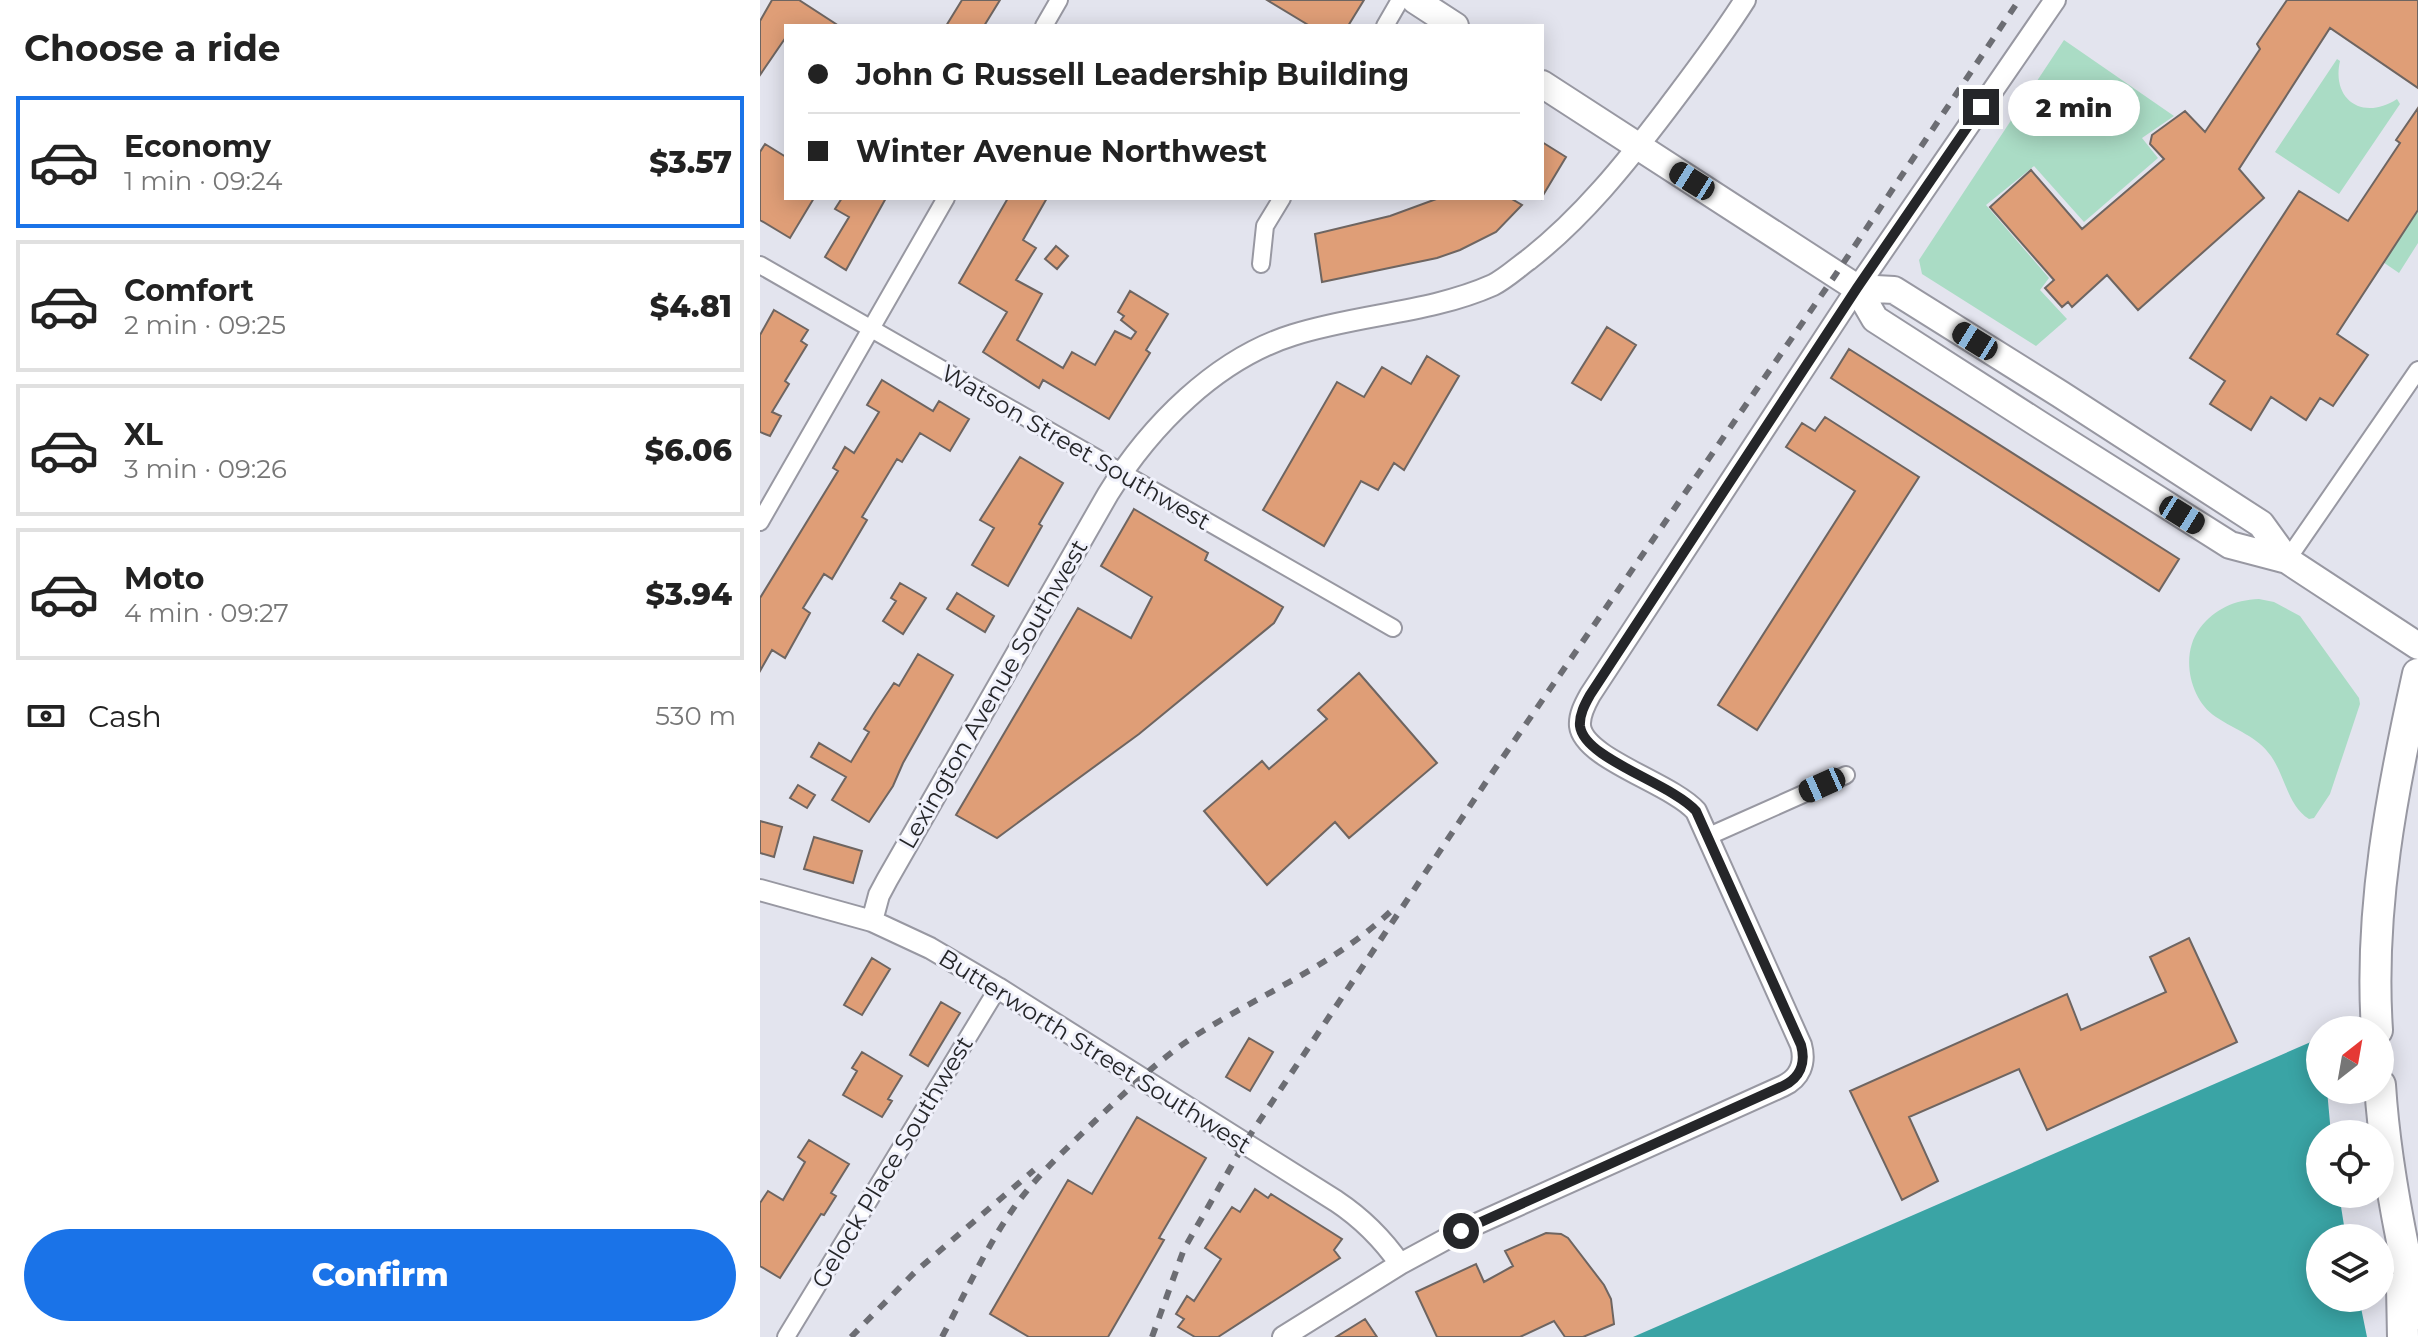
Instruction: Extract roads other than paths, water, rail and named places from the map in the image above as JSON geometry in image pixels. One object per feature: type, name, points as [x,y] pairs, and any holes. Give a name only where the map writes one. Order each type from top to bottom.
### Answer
[{"type":"highway","points":[[2376,1016],[2378,907],[2394,781],[2418,674]]},
{"type":"highway","points":[[2382,1104],[2389,1173],[2418,1314]]},
{"type":"highway","points":[[2402,1248],[2403,1337]]},
{"type":"main road","points":[[1415,0],[1452,24]]},
{"type":"main road","points":[[1544,85],[1857,288],[1875,319],[2230,545],[2287,560],[2418,646]]},
{"type":"main road","points":[[1857,288],[1894,290],[2060,394],[2261,524],[2287,560]]},
{"type":"street","points":[[1045,24],[1059,0]]},
{"type":"street","points":[[1386,24],[1400,0]]},
{"type":"street","name":"Lexington Avenue Southwest","points":[[872,921],[887,880],[1122,471],[1177,409],[1232,363],[1293,335],[1426,307],[1495,284],[1550,242],[1638,147],[1722,37],[1745,0]]},
{"type":"street","points":[[1283,1337],[1400,1264],[1494,1215],[1612,1165],[1783,1086],[1802,1066],[1801,1045],[1696,811],[1682,797],[1611,760],[1592,746],[1580,728],[1583,708],[1857,288],[2055,0]]},
{"type":"street","points":[[760,522],[945,200]]},
{"type":"street","points":[[1261,264],[1265,226],[1281,200]]},
{"type":"street","name":"Watson Street Southwest","points":[[760,265],[870,331],[1122,471],[1393,628]]},
{"type":"street","points":[[2287,560],[2418,370]]},
{"type":"street","points":[[1709,836],[1846,775]]},
{"type":"street","name":"Butterworth Street Southwest","points":[[760,890],[872,921],[930,948],[1336,1201],[1382,1238],[1400,1264]]},
{"type":"street","name":"Gelock Place Southwest","points":[[786,1337],[998,988]]},
{"type":"water","points":[[2418,995],[2418,1337],[1633,1337],[2306,1044],[2306,1104],[2394,1104],[2394,1055]]},
{"type":"railway","points":[[1152,1337],[1184,1249],[1244,1144],[1488,779],[1836,274],[2019,0]]},
{"type":"railway","points":[[942,1337],[984,1256],[1013,1209],[1042,1174],[1096,1120],[1184,1043],[1323,962],[1392,910]]},
{"type":"railway","points":[[851,1337],[915,1272],[1034,1170]]}]
